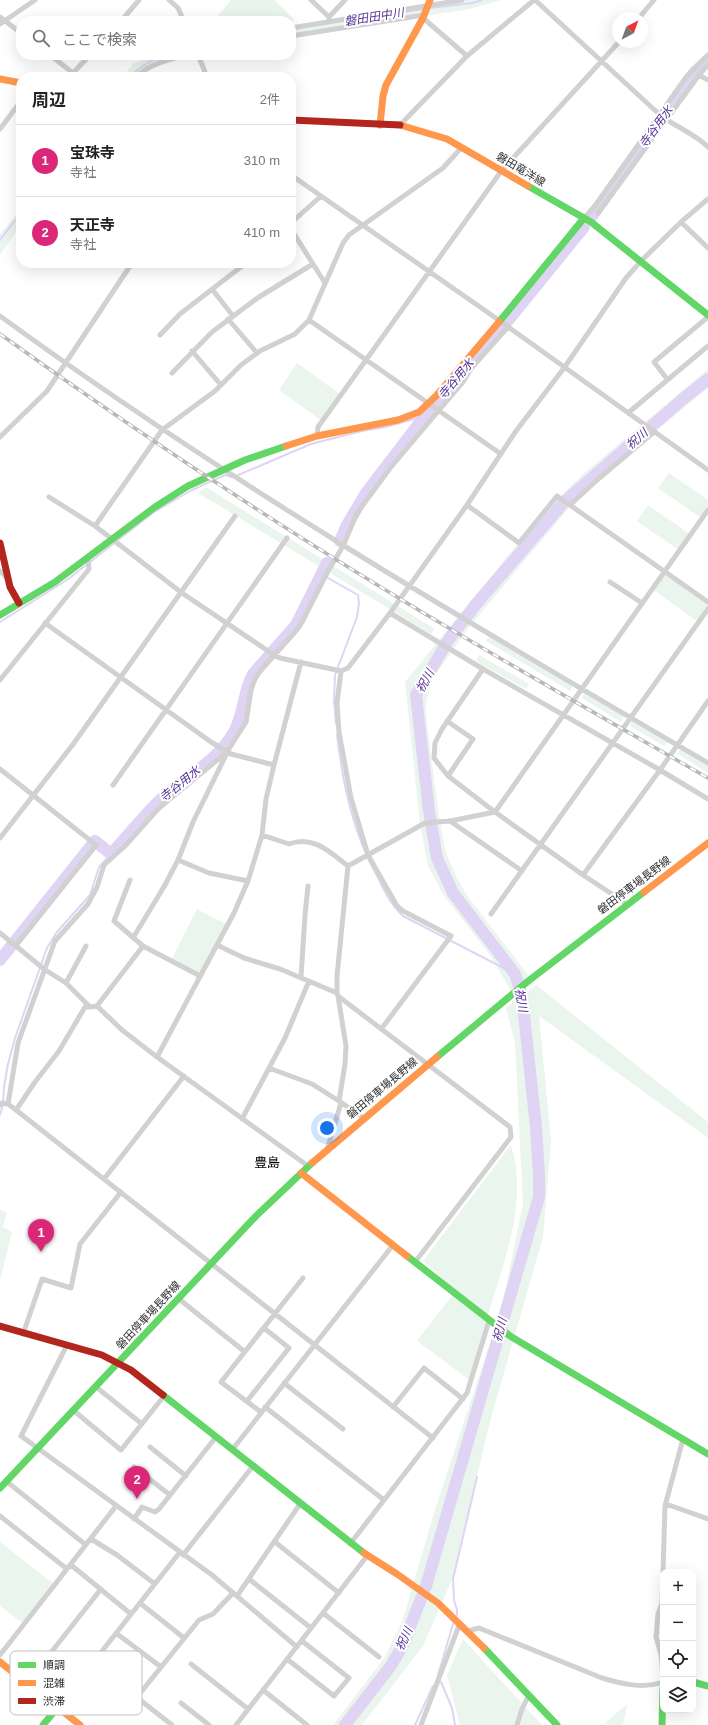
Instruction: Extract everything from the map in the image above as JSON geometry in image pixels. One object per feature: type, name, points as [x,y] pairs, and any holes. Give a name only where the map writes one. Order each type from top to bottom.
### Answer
[{"type":"street","points":[[2,22],[35,0]]},
{"type":"street","points":[[125,16],[139,0]]},
{"type":"street","points":[[169,0],[178,8],[182,16]]},
{"type":"street","points":[[311,0],[329,19]]},
{"type":"street","points":[[329,19],[345,0]]},
{"type":"street","points":[[296,35],[427,10],[462,0]]},
{"type":"street","points":[[400,125],[467,56],[534,0],[666,120],[699,138],[708,148]]},
{"type":"street","points":[[644,12],[654,0]]},
{"type":"street","points":[[296,27],[329,19],[427,10]]},
{"type":"street","points":[[427,10],[467,56]]},
{"type":"street","points":[[380,124],[383,96],[386,85],[427,10]]},
{"type":"street","points":[[0,17],[2,22],[16,30]]},
{"type":"street","points":[[317,436],[318,427],[502,170],[614,48]]},
{"type":"street","points":[[0,615],[55,582],[88,559],[155,507],[188,486],[244,460],[317,436],[398,420],[419,412],[429,404],[500,321],[595,206],[687,76],[708,54]]},
{"type":"street","points":[[56,60],[72,72]]},
{"type":"street","points":[[78,72],[86,60]]},
{"type":"street","points":[[140,72],[156,64],[169,60]]},
{"type":"street","points":[[200,60],[204,72]]},
{"type":"street","points":[[598,213],[699,75],[708,65]]},
{"type":"street","points":[[699,75],[708,80]]},
{"type":"street","points":[[0,79],[16,82]]},
{"type":"street","points":[[0,128],[16,107]]},
{"type":"street","name":"磐田竜洋線","points":[[296,120],[400,125],[427,132],[462,147],[584,218],[641,261],[708,316]]},
{"type":"street","points":[[95,526],[162,430],[221,385],[242,365],[257,354],[295,334],[309,320],[343,243],[349,235],[443,168],[462,147]]},
{"type":"street","points":[[296,178],[500,321],[708,470]]},
{"type":"street","points":[[296,219],[321,196]]},
{"type":"street","points":[[49,497],[95,526],[182,593],[228,622],[274,655],[280,658],[341,671],[352,664],[390,613],[467,505],[516,432],[564,368],[626,278],[641,261],[681,222],[708,199]]},
{"type":"street","points":[[681,222],[708,248]]},
{"type":"street","points":[[296,237],[325,283]]},
{"type":"street","points":[[172,373],[212,332],[230,318],[259,297],[313,264]]},
{"type":"street","points":[[0,437],[47,391],[129,268]]},
{"type":"street","points":[[160,335],[180,314],[239,268]]},
{"type":"street","points":[[212,289],[230,318],[257,354]]},
{"type":"street","points":[[0,316],[162,430],[222,470],[472,625],[708,763]]},
{"type":"street","points":[[667,379],[654,362],[708,316]]},
{"type":"street","points":[[309,320],[502,454]]},
{"type":"street","points":[[133,938],[165,885],[178,860],[193,822],[228,752],[246,722],[251,690],[260,670],[295,632],[302,622],[327,573],[343,546],[357,513],[391,467],[463,382],[472,367],[508,327]]},
{"type":"street","points":[[628,413],[708,346]]},
{"type":"street","points":[[192,351],[221,385]]},
{"type":"street","points":[[570,505],[654,432]]},
{"type":"street","points":[[467,505],[519,543],[557,496],[708,602]]},
{"type":"street","points":[[348,866],[425,823],[450,821],[495,812],[708,510]]},
{"type":"street","points":[[0,838],[74,744],[235,516]]},
{"type":"street","points":[[114,785],[287,538]]},
{"type":"street","points":[[0,543],[8,579],[14,595],[19,603]]},
{"type":"street","points":[[0,680],[89,569],[88,559]]},
{"type":"street","points":[[0,571],[8,579]]},
{"type":"street","points":[[610,582],[642,604]]},
{"type":"street","points":[[491,914],[708,608]]},
{"type":"street","points":[[390,613],[483,669],[708,799]]},
{"type":"street","points":[[45,623],[228,752],[233,755],[274,765]]},
{"type":"street","points":[[157,1057],[234,913],[248,881],[262,835],[266,799],[301,662]]},
{"type":"street","points":[[483,669],[447,721],[435,743],[434,758],[448,776],[495,812],[583,875],[627,904]]},
{"type":"street","points":[[341,671],[337,703],[339,732],[351,798],[368,855],[397,906],[451,936],[382,1028]]},
{"type":"street","points":[[583,875],[660,770],[708,700]]},
{"type":"street","points":[[447,721],[473,739],[448,776]]},
{"type":"street","points":[[8,1104],[18,1043],[55,941],[88,904],[97,887],[104,866],[125,846],[159,808],[228,752]]},
{"type":"street","points":[[0,769],[96,845],[16,945]]},
{"type":"street","points":[[450,821],[522,871]]},
{"type":"street","points":[[262,835],[288,844],[298,841],[321,846],[348,866]]},
{"type":"street","name":"磐田停車場長野線","points":[[0,1488],[211,1264],[300,1173],[510,995],[708,843]]},
{"type":"street","points":[[178,860],[210,873],[248,881]]},
{"type":"street","points":[[327,1150],[340,1102],[345,1064],[346,1046],[337,994],[337,976],[348,866]]},
{"type":"street","points":[[130,880],[114,921],[143,946],[200,976]]},
{"type":"street","points":[[301,977],[304,915],[308,886]]},
{"type":"street","points":[[0,933],[44,969],[66,983],[90,1007]]},
{"type":"street","points":[[217,945],[244,958],[301,977],[337,994],[510,1127],[511,1137],[414,1262]]},
{"type":"street","points":[[66,983],[86,946]]},
{"type":"street","points":[[16,1110],[59,1051],[85,1007],[97,1006],[143,946]]},
{"type":"street","points":[[242,1119],[285,1038],[309,981]]},
{"type":"street","points":[[97,1006],[122,1030],[157,1057],[308,1166]]},
{"type":"street","points":[[269,1068],[312,1084],[364,1118]]},
{"type":"street","points":[[104,1179],[184,1076]]},
{"type":"street","points":[[0,1105],[2,1103],[8,1104],[16,1110],[433,1438]]},
{"type":"street","points":[[300,1173],[510,1336],[708,1454]]},
{"type":"street","points":[[23,1334],[42,1279],[71,1288],[80,1244],[121,1192]]},
{"type":"street","points":[[232,1450],[393,1244]]},
{"type":"street","points":[[261,1412],[222,1382],[303,1278]]},
{"type":"street","points":[[178,1299],[245,1352]]},
{"type":"street","points":[[350,1544],[467,1393],[490,1321]]},
{"type":"street","points":[[0,1326],[23,1334],[93,1352],[119,1362],[253,1466],[350,1544],[418,1588],[438,1603],[468,1631],[557,1725]]},
{"type":"street","points":[[247,1401],[289,1348],[264,1328]]},
{"type":"street","points":[[67,1345],[21,1436],[212,1575],[297,1647]]},
{"type":"street","points":[[392,1407],[424,1368],[463,1399]]},
{"type":"street","points":[[284,1383],[343,1429]]},
{"type":"street","points":[[95,1386],[142,1424]]},
{"type":"street","points":[[73,1410],[121,1450],[164,1396]]},
{"type":"street","points":[[265,1407],[384,1500]]},
{"type":"street","points":[[134,1519],[142,1507],[155,1512],[216,1438]]},
{"type":"street","points":[[663,1569],[666,1504],[683,1438]]},
{"type":"street","points":[[150,1447],[186,1476]]},
{"type":"street","points":[[102,1651],[155,1584],[182,1554],[253,1466]]},
{"type":"street","points":[[134,1467],[170,1495]]},
{"type":"street","points":[[6,1481],[86,1545]]},
{"type":"street","points":[[142,1690],[199,1620],[213,1614],[235,1595],[250,1579],[300,1504]]},
{"type":"street","points":[[666,1504],[708,1519]]},
{"type":"street","points":[[0,1654],[116,1506]]},
{"type":"street","points":[[0,1516],[101,1590],[131,1614]]},
{"type":"street","points":[[91,1539],[117,1555],[155,1584]]},
{"type":"street","points":[[274,1542],[339,1593]]},
{"type":"street","points":[[236,1725],[367,1556]]},
{"type":"street","points":[[250,1579],[311,1628]]},
{"type":"street","points":[[52,1651],[101,1590]]},
{"type":"street","points":[[140,1603],[184,1638]]},
{"type":"street","points":[[660,1651],[656,1637],[658,1614],[661,1605]]},
{"type":"street","points":[[324,1612],[379,1657]]},
{"type":"street","points":[[421,1725],[460,1623]]},
{"type":"street","points":[[468,1631],[479,1628],[602,1678],[622,1684],[637,1686],[660,1682]]},
{"type":"street","points":[[116,1633],[140,1651]]},
{"type":"street","points":[[288,1659],[334,1696],[349,1678],[302,1640]]},
{"type":"street","points":[[142,1653],[161,1667]]},
{"type":"street","points":[[0,1662],[10,1670]]},
{"type":"street","points":[[191,1664],[248,1709]]},
{"type":"street","points":[[696,1683],[708,1686]]},
{"type":"street","points":[[263,1690],[307,1725]]},
{"type":"street","points":[[517,1725],[529,1695]]},
{"type":"street","points":[[142,1702],[172,1725]]},
{"type":"street","points":[[181,1703],[209,1725]]},
{"type":"street","points":[[662,1713],[662,1725]]},
{"type":"street","points":[[43,1725],[51,1715]]},
{"type":"street","points":[[68,1715],[80,1725]]},
{"type":"shaded area","points":[[231,0],[275,0],[290,16],[217,16]]},
{"type":"shaded area","points":[[462,0],[501,0],[470,9],[296,35],[296,27]]},
{"type":"shaded area","points":[[141,60],[171,60],[140,72],[127,72],[133,64]]},
{"type":"shaded area","points":[[16,215],[16,232],[0,254],[0,234]]},
{"type":"shaded area","points":[[297,363],[341,395],[322,421],[279,390]]},
{"type":"shaded area","points":[[708,369],[708,388],[614,466],[572,504],[470,626],[433,678],[429,689],[426,705],[427,724],[445,850],[456,876],[466,894],[535,984],[511,991],[490,955],[444,896],[428,866],[420,824],[405,682],[538,519],[583,474]]},
{"type":"shaded area","points":[[669,473],[708,500],[708,509],[701,518],[658,488]]},
{"type":"shaded area","points":[[206,487],[435,629],[431,634],[198,493]]},
{"type":"shaded area","points":[[648,505],[691,535],[680,551],[637,521]]},
{"type":"shaded area","points":[[665,575],[708,605],[697,621],[654,590]]},
{"type":"shaded area","points":[[489,635],[573,685],[570,691],[486,641]]},
{"type":"shaded area","points":[[479,655],[529,684],[526,689],[476,661]]},
{"type":"shaded area","points":[[585,692],[624,716],[621,722],[582,698]]},
{"type":"shaded area","points":[[632,721],[667,742],[664,746],[630,726]]},
{"type":"shaded area","points":[[680,749],[708,766],[708,773],[678,754]]},
{"type":"shaded area","points":[[197,909],[226,924],[200,976],[171,961]]},
{"type":"shaded area","points":[[536,985],[708,1122],[708,1138],[539,1016],[551,1141],[543,1237],[491,1418],[457,1557],[454,1575],[423,1646],[362,1725],[333,1725],[385,1657],[403,1619],[435,1510],[502,1306],[523,1204],[515,1042],[506,1008]]},
{"type":"shaded area","points":[[511,1145],[516,1167],[516,1211],[512,1233],[487,1318],[489,1321],[471,1381],[417,1341],[454,1293],[479,1312],[423,1261]]},
{"type":"shaded area","points":[[0,1210],[7,1212],[3,1227],[12,1232],[0,1281]]},
{"type":"shaded area","points":[[0,1542],[55,1585],[24,1624],[0,1606]]},
{"type":"shaded area","points":[[463,1639],[542,1725],[460,1725],[447,1675]]},
{"type":"shaded area","points":[[627,1704],[623,1725],[611,1725],[605,1723]]},
{"type":"waterway","name":"磐田田中川","points":[[430,8],[472,3],[482,0]]},
{"type":"waterway","name":"磐田田中川","points":[[392,14],[425,9]]},
{"type":"waterway","name":"磐田田中川","points":[[135,72],[153,60]]},
{"type":"waterway","name":"寺谷用水","points":[[592,216],[694,73],[708,60]]},
{"type":"waterway","name":"磐田田中川","points":[[0,240],[16,219]]},
{"type":"waterway","name":"寺谷用水","points":[[340,541],[347,525],[366,493],[425,416],[501,329],[584,227]]},
{"type":"waterway","name":"祝川","points":[[345,1725],[390,1667],[402,1647],[426,1586],[539,1197],[536,1127],[522,996],[515,974],[453,893],[437,858],[429,811],[416,695],[449,639],[477,603],[565,501],[708,379]]},
{"type":"waterway","points":[[236,476],[311,444],[362,431],[386,427],[425,416]]},
{"type":"waterway","points":[[0,622],[67,580],[154,512],[192,490],[225,475],[232,477]]},
{"type":"waterway","name":"寺谷用水","points":[[0,960],[95,841],[111,854],[160,800],[210,761],[227,743],[240,718],[247,688],[253,674],[296,625],[327,563]]},
{"type":"waterway","points":[[321,574],[358,595],[359,603],[357,617],[335,675],[334,701],[336,724]]},
{"type":"waterway","points":[[337,735],[342,772],[350,808],[369,861],[392,903],[403,916],[515,974]]},
{"type":"waterway","points":[[0,1115],[3,1105],[8,1064],[15,1038],[47,948],[57,932],[90,895],[99,867],[111,854]]},
{"type":"waterway","points":[[457,1615],[454,1600],[453,1579],[477,1477]]},
{"type":"waterway","points":[[438,1675],[453,1624]]},
{"type":"waterway","points":[[441,1682],[452,1708],[455,1725]]},
{"type":"waterway","points":[[415,1725],[433,1686]]},
{"type":"railway","points":[[0,334],[160,446],[324,552],[467,639],[708,778]]},
{"type":"traffic: fast","points":[[528,186],[591,222],[708,315]]},
{"type":"traffic: fast","points":[[499,322],[584,218]]},
{"type":"traffic: fast","points":[[0,615],[55,582],[155,507],[188,486],[245,460],[286,446]]},
{"type":"traffic: fast","points":[[437,1057],[527,982],[644,892]]},
{"type":"traffic: fast","points":[[0,1488],[256,1216],[312,1163]]},
{"type":"traffic: fast","points":[[407,1256],[510,1336],[708,1454]]},
{"type":"traffic: fast","points":[[163,1395],[364,1553]]},
{"type":"traffic: fast","points":[[484,1648],[557,1725]]},
{"type":"traffic: fast","points":[[696,1683],[708,1686]]},
{"type":"traffic: fast","points":[[662,1713],[662,1725]]},
{"type":"traffic: fast","points":[[43,1725],[51,1715]]},
{"type":"traffic: slow","points":[[380,125],[383,96],[386,85],[423,18],[430,0]]},
{"type":"traffic: slow","points":[[0,79],[16,82]]},
{"type":"traffic: slow","points":[[400,125],[447,139],[528,186]]},
{"type":"traffic: slow","points":[[286,446],[317,436],[398,420],[419,412],[436,396],[499,322]]},
{"type":"traffic: slow","points":[[644,892],[708,843]]},
{"type":"traffic: slow","points":[[312,1163],[437,1057]]},
{"type":"traffic: slow","points":[[301,1173],[407,1256]]},
{"type":"traffic: slow","points":[[364,1553],[438,1603],[484,1648]]},
{"type":"traffic: slow","points":[[0,1662],[10,1670]]},
{"type":"traffic: slow","points":[[67,1715],[80,1725]]},
{"type":"traffic: jam","points":[[296,120],[400,125]]},
{"type":"traffic: jam","points":[[0,543],[10,587],[19,603]]},
{"type":"traffic: jam","points":[[0,1326],[102,1355],[131,1370],[163,1395]]},
{"type":"place","name":"宝珠寺","points":[[41,1252]]},
{"type":"place","name":"天正寺","points":[[137,1499]]},
{"type":"district","name":"豊島","points":[[267,1162]]}]
